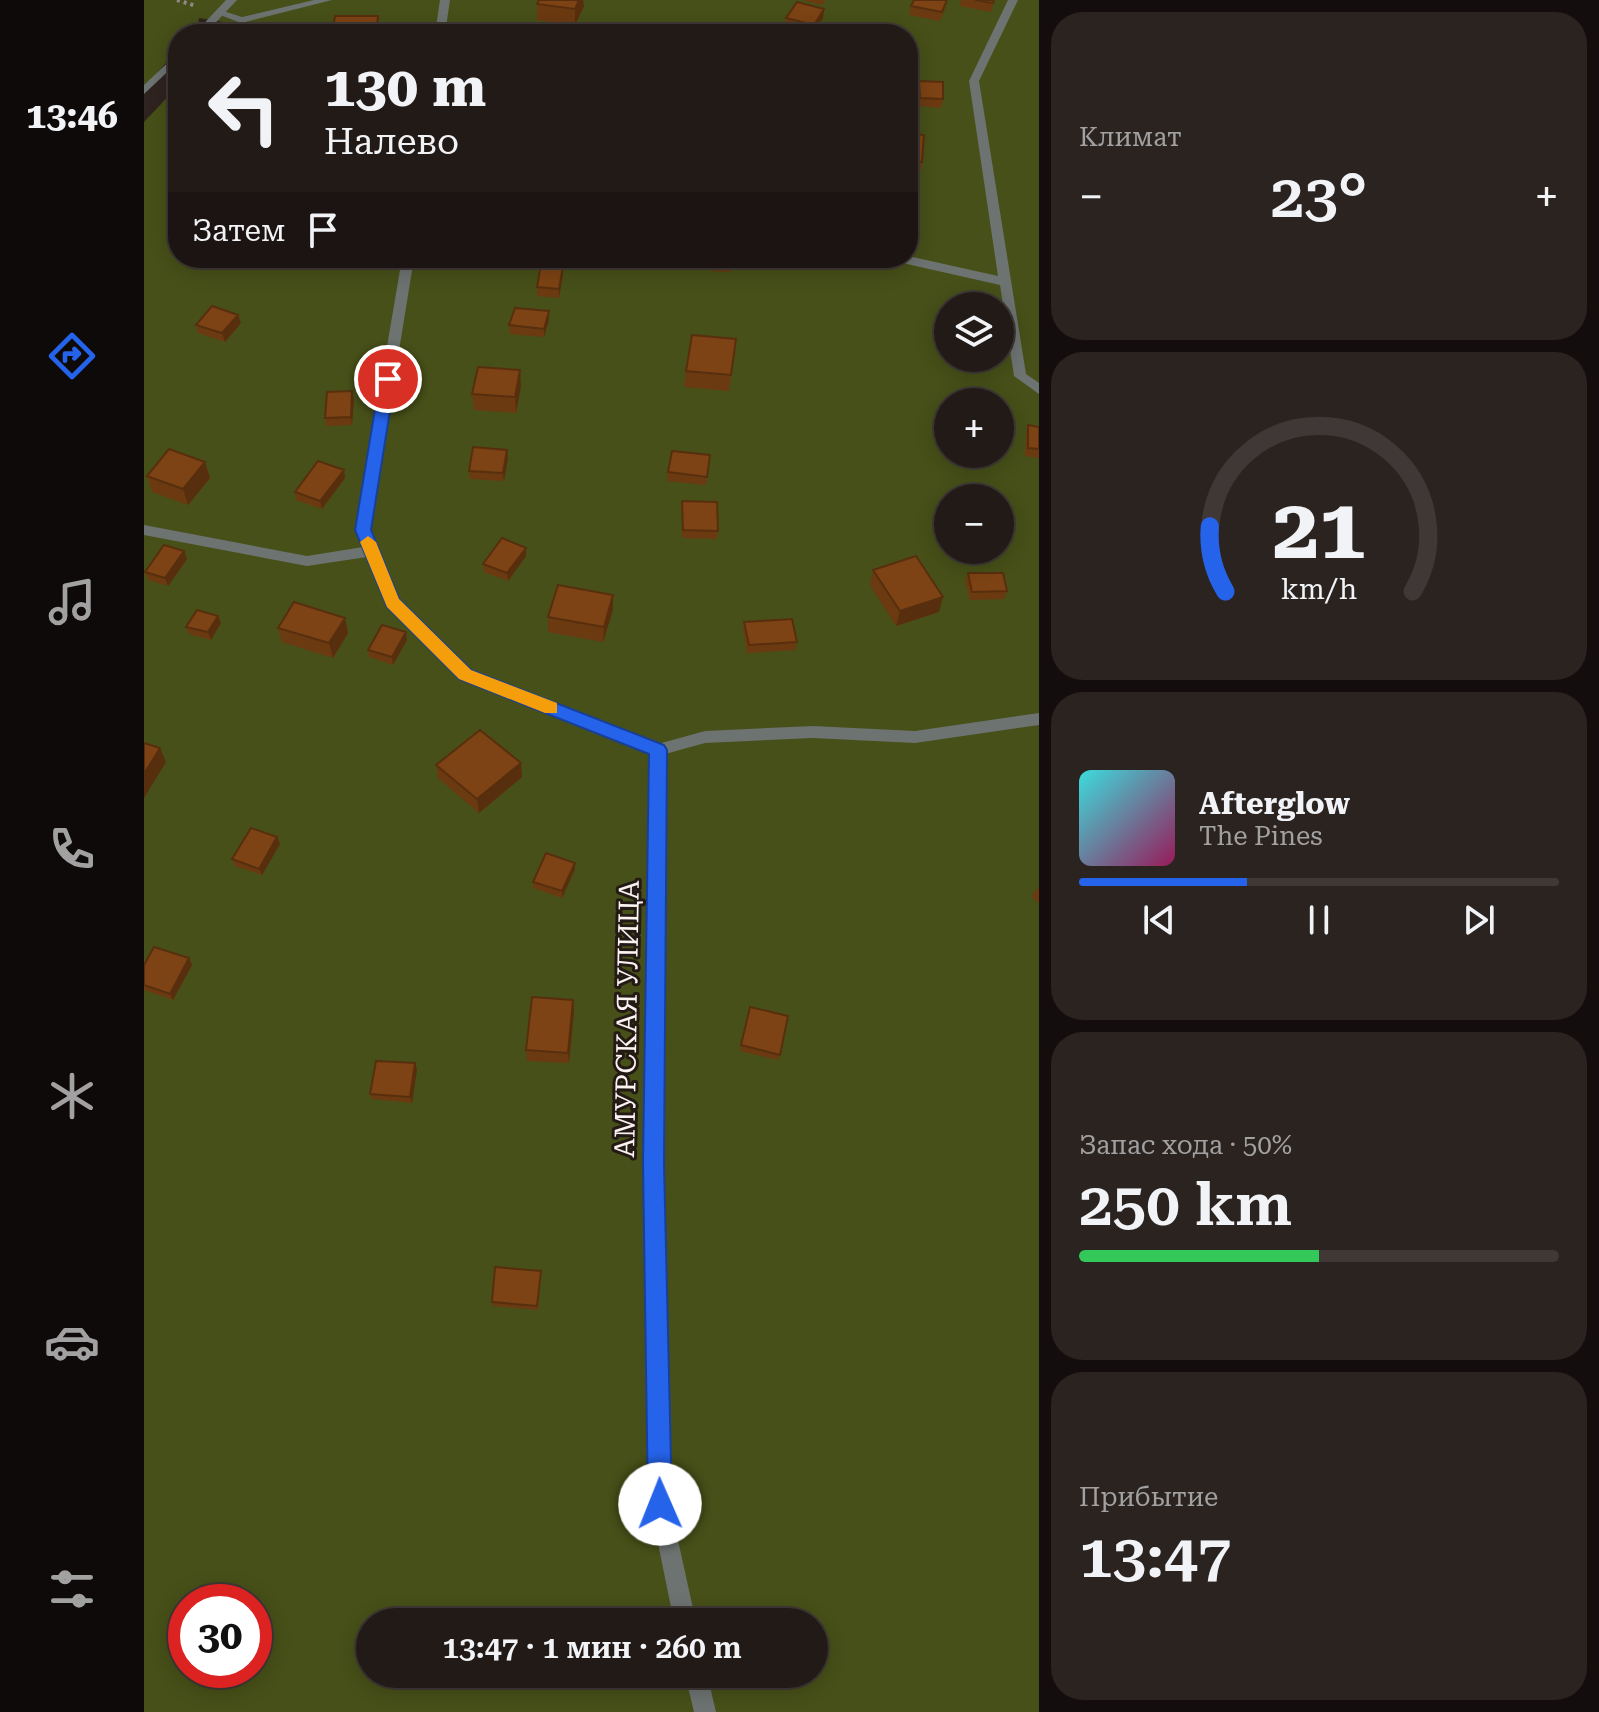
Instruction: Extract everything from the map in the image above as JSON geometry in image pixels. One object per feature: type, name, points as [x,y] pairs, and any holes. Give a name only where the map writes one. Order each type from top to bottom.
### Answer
[{"type":"street","points":[[209,24],[232,0]]},
{"type":"street","points":[[220,13],[241,20],[327,0]]},
{"type":"street","points":[[441,24],[445,0]]},
{"type":"street","points":[[1013,0],[974,81],[1020,376],[1039,390]]},
{"type":"street","points":[[144,91],[168,66]]},
{"type":"street","points":[[918,262],[1006,282]]},
{"type":"street","points":[[406,268],[363,530],[392,602],[465,674],[658,750],[705,737],[813,732],[915,737],[1039,719]]},
{"type":"street","points":[[144,530],[307,561],[371,551]]},
{"type":"street","name":"АМУРСКАЯ УЛИЦА","points":[[658,750],[654,1163],[660,1504],[682,1608]]},
{"type":"street","points":[[699,1688],[705,1712]]},
{"type":"green space","points":[[144,0],[1039,0],[1039,1712],[144,1712],[144,122],[168,97],[168,268],[918,268],[918,24],[236,24],[199,18],[198,24],[168,24],[168,60],[144,88]]},
{"type":"building","points":[[539,0],[579,0],[575,9],[537,4]]},
{"type":"building","points":[[914,0],[947,0],[942,12],[911,6]]},
{"type":"building","points":[[797,2],[824,9],[815,24],[786,18]]},
{"type":"building","points":[[335,16],[378,16],[377,24],[334,24]]},
{"type":"building","points":[[919,81],[943,82],[943,99],[920,98]]},
{"type":"building","points":[[918,134],[924,135],[922,162],[918,162]]},
{"type":"building","points":[[540,268],[563,268],[559,289],[537,287]]},
{"type":"building","points":[[212,306],[238,315],[222,333],[196,325]]},
{"type":"building","points":[[515,308],[549,311],[544,329],[509,325]]},
{"type":"building","points":[[692,335],[736,339],[731,375],[686,371]]},
{"type":"building","points":[[478,367],[520,370],[515,397],[472,394]]},
{"type":"building","points":[[352,391],[351,417],[325,418],[327,392]]},
{"type":"building","points":[[1028,425],[1039,427],[1039,449],[1028,448]]},
{"type":"building","points":[[473,447],[507,450],[503,473],[469,471]]},
{"type":"building","points":[[169,449],[205,462],[183,489],[147,476]]},
{"type":"building","points":[[672,451],[710,455],[707,477],[668,472]]},
{"type":"building","points":[[318,461],[344,470],[320,501],[295,492]]},
{"type":"building","points":[[682,501],[717,502],[718,531],[683,530]]},
{"type":"building","points":[[502,538],[526,548],[507,573],[483,564]]},
{"type":"building","points":[[164,545],[184,551],[165,578],[145,572]]},
{"type":"building","points":[[916,556],[943,597],[900,611],[873,570]]},
{"type":"building","points":[[968,573],[1003,573],[1007,591],[972,592]]},
{"type":"building","points":[[558,585],[613,595],[604,627],[548,617]]},
{"type":"building","points":[[294,602],[345,618],[329,643],[278,628]]},
{"type":"building","points":[[197,610],[218,616],[208,632],[186,627]]},
{"type":"building","points":[[792,619],[797,642],[749,645],[744,622]]},
{"type":"building","points":[[382,625],[406,632],[392,657],[368,650]]},
{"type":"building","points":[[480,730],[521,763],[477,799],[436,765]]},
{"type":"building","points":[[144,743],[160,748],[144,774]]},
{"type":"building","points":[[251,828],[277,837],[259,869],[232,859]]},
{"type":"building","points":[[546,853],[575,863],[562,891],[533,882]]},
{"type":"building","points":[[154,947],[189,958],[170,994],[144,985],[144,965]]},
{"type":"building","points":[[532,997],[573,1000],[568,1053],[526,1050]]},
{"type":"building","points":[[750,1007],[788,1016],[780,1055],[741,1045]]},
{"type":"building","points":[[376,1061],[415,1063],[410,1097],[370,1094]]},
{"type":"building","points":[[495,1267],[541,1271],[537,1306],[492,1302]]},
{"type":"slow traffic","points":[[368,542],[392,602],[465,674],[551,708]]},
{"type":"route","points":[[388,379],[363,530],[392,602],[465,674],[658,750],[654,1163],[660,1504]]}]
